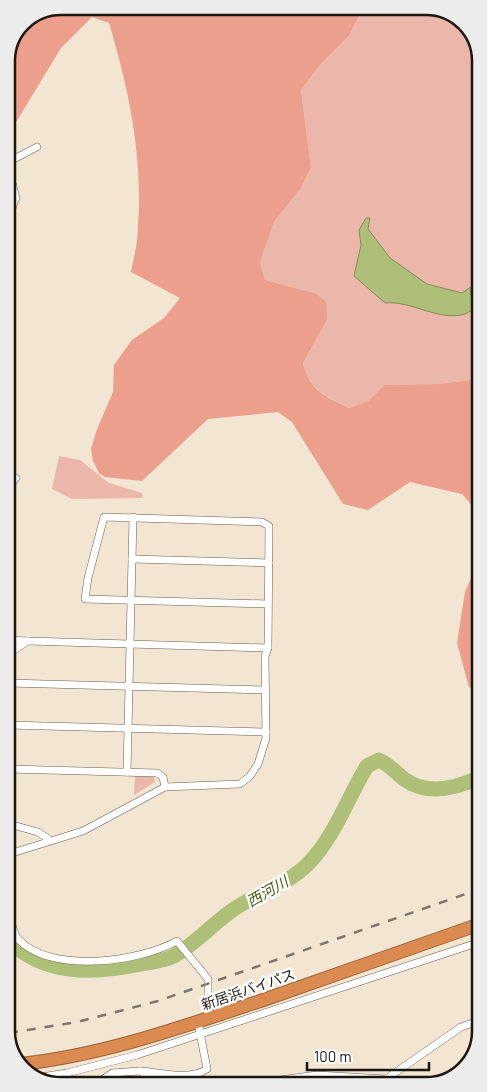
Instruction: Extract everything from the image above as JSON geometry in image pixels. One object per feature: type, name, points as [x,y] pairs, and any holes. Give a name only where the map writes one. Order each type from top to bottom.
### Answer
[{"type":"highway","name":"新居浜バイパス","points":[[27,1063],[41,1062],[202,1025],[472,927]]},
{"type":"street","points":[[15,158],[36,147]]},
{"type":"street","points":[[15,852],[83,831],[165,787],[240,784],[250,776],[258,764],[266,732],[265,656],[268,648],[269,526],[262,522],[104,517],[85,592],[85,599],[268,604]]},
{"type":"street","points":[[127,772],[133,518]]},
{"type":"street","points":[[132,559],[269,563]]},
{"type":"street","points":[[15,640],[268,648]]},
{"type":"street","points":[[15,649],[28,641]]},
{"type":"street","points":[[15,683],[266,690]]},
{"type":"street","points":[[15,725],[266,732]]},
{"type":"street","points":[[15,768],[157,773],[163,777],[165,787]]},
{"type":"street","points":[[15,826],[38,832],[50,840]]},
{"type":"street","points":[[15,933],[20,941],[46,954],[65,960],[108,959],[144,953],[177,941],[208,979],[202,1025],[207,1068],[201,1073],[188,1075],[140,1071],[112,1073],[107,1077]]},
{"type":"street","points":[[51,1076],[137,1056],[202,1025],[472,944]]},
{"type":"street","points":[[389,1077],[461,1028],[472,1024]]},
{"type":"street","points":[[140,1071],[150,1077]]},
{"type":"shaded area","points":[[55,15],[360,15],[349,36],[320,65],[301,90],[311,168],[301,188],[274,222],[260,262],[265,280],[315,293],[326,302],[327,320],[303,363],[314,386],[333,400],[349,408],[368,401],[384,385],[438,384],[472,380],[472,506],[462,494],[410,482],[368,510],[343,504],[292,422],[278,412],[208,419],[142,481],[105,477],[99,473],[93,461],[91,449],[113,392],[114,365],[132,340],[164,318],[180,298],[131,272],[138,232],[139,200],[136,149],[123,73],[109,23],[92,17],[61,48],[15,124],[15,58],[17,49],[24,33],[31,26],[46,17]]},
{"type":"shaded area","points":[[360,15],[429,15],[444,18],[454,24],[464,35],[470,46],[472,55],[472,380],[438,384],[384,385],[368,401],[349,408],[314,386],[303,363],[327,320],[315,293],[265,280],[260,262],[274,222],[301,188],[311,168],[301,90],[320,65],[349,36]]},
{"type":"shaded area","points":[[366,218],[370,218],[368,229],[390,258],[427,284],[462,293],[471,287],[472,310],[455,316],[395,303],[385,303],[354,276],[361,245],[359,230]]},
{"type":"shaded area","points":[[59,456],[80,460],[109,483],[142,493],[143,498],[72,499],[52,489]]},
{"type":"shaded area","points":[[472,576],[472,688],[469,687],[457,643],[465,592]]},
{"type":"shaded area","points":[[135,776],[154,777],[155,782],[134,795]]},
{"type":"waterway","name":"西河川","points":[[15,946],[39,961],[71,969],[106,970],[166,959],[190,945],[237,907],[292,877],[308,864],[326,842],[367,766],[379,760],[413,784],[432,789],[452,787],[472,780]]},
{"type":"railway","points":[[15,1032],[77,1022],[158,1001],[472,892]]}]
